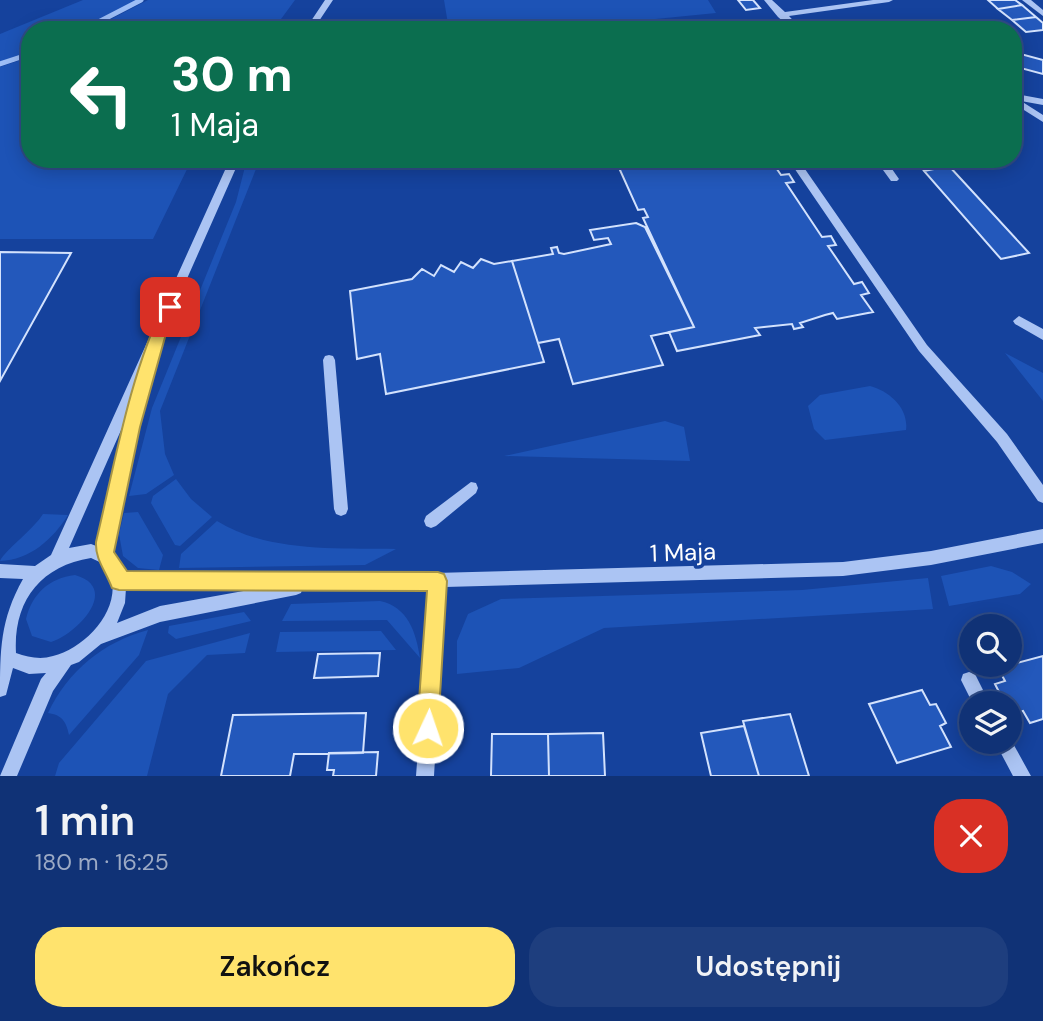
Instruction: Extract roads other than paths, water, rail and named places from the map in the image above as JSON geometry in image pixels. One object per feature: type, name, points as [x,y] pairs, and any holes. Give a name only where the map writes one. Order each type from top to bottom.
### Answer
[{"type":"street","points":[[315,21],[329,0]]},
{"type":"street","points":[[768,0],[788,21]]},
{"type":"street","points":[[781,15],[889,0]]},
{"type":"street","points":[[1026,0],[1043,14]]},
{"type":"street","points":[[1022,98],[1043,102]]},
{"type":"street","points":[[1022,103],[1043,118]]},
{"type":"street","points":[[58,556],[230,168]]},
{"type":"street","points":[[799,168],[923,348],[1002,438],[1043,496]]},
{"type":"street","points":[[886,168],[894,179]]},
{"type":"street","points":[[1019,321],[1043,335]]},
{"type":"street","points":[[104,555],[132,427],[160,330]]},
{"type":"street","points":[[329,360],[341,509]]},
{"type":"street","points":[[431,521],[471,488]]},
{"type":"street","name":"1 Maja","points":[[119,581],[321,583],[843,569],[931,558],[1043,536]]},
{"type":"street","points":[[0,689],[8,658],[3,647],[1,622],[14,593],[32,572],[58,556],[81,551],[104,555],[117,569],[117,605],[100,636],[65,660],[47,685],[8,776]]},
{"type":"street","points":[[0,571],[32,572]]},
{"type":"street","points":[[425,776],[438,581]]},
{"type":"street","name":"1 Maja","points":[[100,636],[160,614],[321,583]]},
{"type":"street","points":[[8,658],[32,666],[65,660]]},
{"type":"street","points":[[969,680],[975,691]]},
{"type":"street","points":[[1010,754],[1022,776]]},
{"type":"waterway","points":[[100,21],[141,0]]},
{"type":"waterway","points":[[0,64],[21,57]]}]
